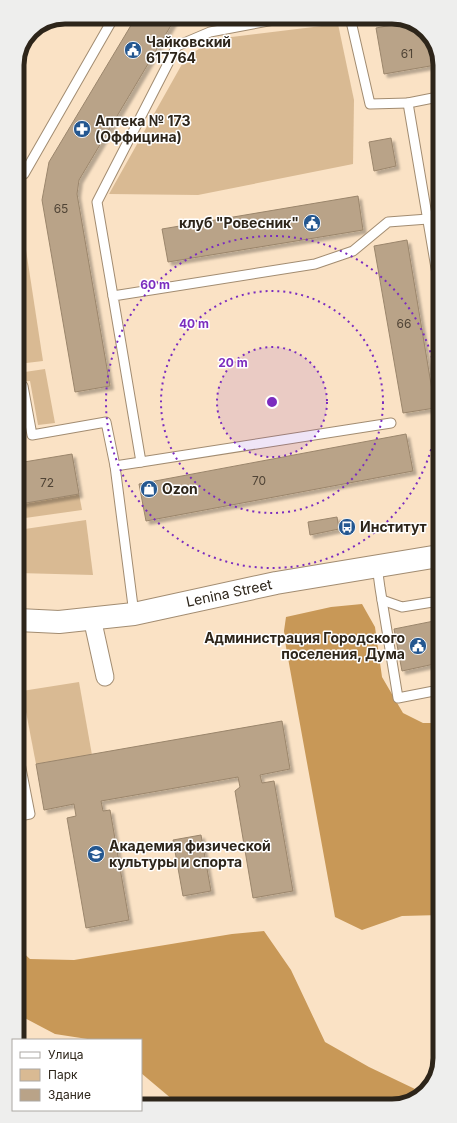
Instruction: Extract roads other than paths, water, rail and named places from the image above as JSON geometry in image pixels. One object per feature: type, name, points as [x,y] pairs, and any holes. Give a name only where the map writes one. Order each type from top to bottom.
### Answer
[{"type":"street","name":"Lenina Street","points":[[24,620],[60,622],[134,614],[276,583],[433,557]]},
{"type":"street","points":[[92,618],[105,677]]},
{"type":"lane","points":[[24,174],[110,24]]},
{"type":"lane","points":[[141,462],[97,202],[177,46],[210,32],[253,24]]},
{"type":"lane","points":[[352,24],[370,104],[408,103],[433,98]]},
{"type":"lane","points":[[408,103],[433,250]]},
{"type":"lane","points":[[113,296],[315,264],[353,251],[388,222],[428,219]]},
{"type":"lane","points":[[24,391],[32,435],[106,422],[115,466],[134,614]]},
{"type":"lane","points":[[115,466],[391,423]]},
{"type":"lane","points":[[377,566],[398,698],[433,691]]},
{"type":"lane","points":[[382,600],[402,607],[433,602]]},
{"type":"lane","points":[[24,783],[30,814],[24,815]]},
{"type":"place","name":"Чайковский 617764","points":[[133,50]]},
{"type":"place","name":"Аптека № 173 (Оффицина)","points":[[82,129]]},
{"type":"place","name":"клуб \"Ровесник\"","points":[[312,223]]},
{"type":"place","name":"Ozon","points":[[149,489]]},
{"type":"place","name":"Институт","points":[[347,527]]},
{"type":"place","name":"Администрация Городского поселения, Дума","points":[[418,646]]},
{"type":"place","name":"Академия физической культуры и спорта","points":[[96,854]]}]
